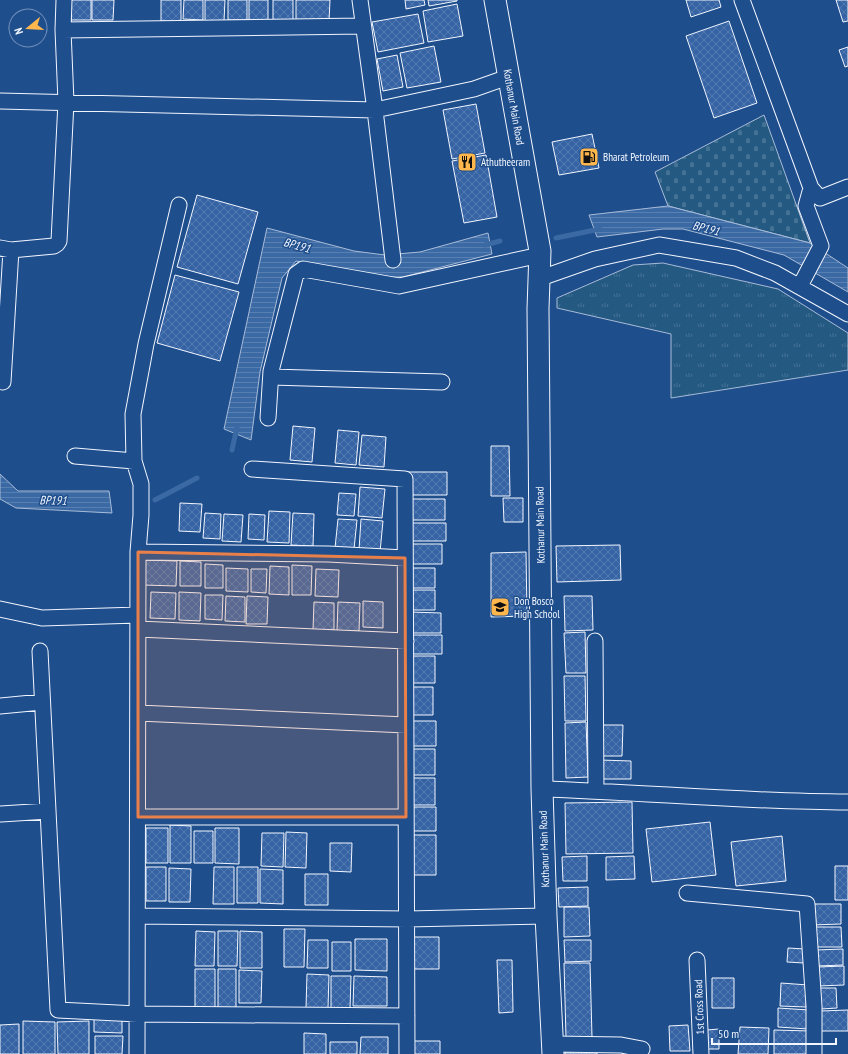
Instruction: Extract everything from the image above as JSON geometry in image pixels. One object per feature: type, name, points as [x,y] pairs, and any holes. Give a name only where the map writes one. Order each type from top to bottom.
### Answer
[{"type":"main road","name":"Kothanur Main Road","points":[[495,0],[540,255],[538,279],[538,317],[542,789],[546,916],[553,1049]]},
{"type":"street","points":[[3,382],[6,249],[54,246],[59,241],[66,102],[63,30],[64,0]]},
{"type":"street","points":[[360,0],[393,260]]},
{"type":"street","points":[[742,0],[811,188],[820,198],[848,187]]},
{"type":"street","points":[[63,30],[363,26]]},
{"type":"street","points":[[0,101],[375,110],[474,89],[508,77]]},
{"type":"street","points":[[801,283],[821,246],[806,206],[811,188]]},
{"type":"street","points":[[138,1054],[138,552],[141,515],[141,484],[134,461],[133,414],[144,351],[179,205]]},
{"type":"street","points":[[538,279],[595,259],[659,244],[736,258],[801,283],[848,314]]},
{"type":"street","points":[[268,418],[271,370],[296,274],[303,269],[399,286],[540,255]]},
{"type":"street","points":[[271,377],[442,382]]},
{"type":"street","points":[[75,456],[134,461]]},
{"type":"street","points":[[252,469],[405,479],[408,1054]]},
{"type":"street","points":[[138,552],[328,554],[405,558]]},
{"type":"street","points":[[0,608],[42,618],[138,622],[406,641]]},
{"type":"street","points":[[595,641],[596,791]]},
{"type":"street","points":[[40,651],[58,1010],[138,1014],[407,1016]]},
{"type":"street","points":[[0,706],[42,702]]},
{"type":"street","points":[[138,713],[406,725]]},
{"type":"street","points":[[542,789],[808,802],[848,802]]},
{"type":"street","points":[[1,814],[48,811]]},
{"type":"street","points":[[138,817],[406,817]]},
{"type":"street","points":[[687,893],[807,904],[814,1006],[814,1054]]},
{"type":"street","points":[[138,916],[407,919],[546,916]]},
{"type":"street","name":"1st Cross Road","points":[[697,960],[701,1054]]},
{"type":"street","points":[[553,1049],[642,1049]]},
{"type":"highlighted area","points":[[138,552],[405,558],[406,817],[138,817]]},
{"type":"green space","points":[[764,115],[810,243],[668,206],[655,172]]},
{"type":"green space","points":[[663,263],[778,289],[848,333],[848,370],[671,398],[671,334],[557,308],[557,298],[633,265]]},
{"type":"water","points":[[668,206],[810,243],[848,268],[848,292],[784,255],[683,229],[663,229],[597,237],[589,215]]},
{"type":"water","points":[[267,228],[354,251],[385,255],[420,252],[488,233],[492,254],[403,277],[391,277],[296,261],[282,278],[260,372],[251,440],[224,429]]},
{"type":"water","points":[[0,474],[18,491],[109,491],[112,513],[16,508],[0,499]]},
{"type":"building","points":[[71,0],[91,0],[91,20],[71,20]]},
{"type":"building","points":[[92,0],[114,0],[113,20],[92,20]]},
{"type":"building","points":[[161,0],[181,0],[181,22],[161,21]]},
{"type":"building","points":[[184,0],[203,0],[203,20],[183,19]]},
{"type":"building","points":[[205,0],[225,0],[224,21],[205,21]]},
{"type":"building","points":[[228,0],[247,0],[247,20],[228,20]]},
{"type":"building","points":[[249,0],[268,0],[268,22],[249,22]]},
{"type":"building","points":[[273,0],[293,0],[293,20],[273,21]]},
{"type":"building","points":[[296,0],[330,0],[329,21],[296,21]]},
{"type":"building","points":[[405,0],[424,0],[425,5],[406,9]]},
{"type":"building","points":[[428,0],[457,0],[457,1],[429,6]]},
{"type":"building","points":[[686,0],[719,0],[721,7],[691,17]]},
{"type":"building","points":[[836,0],[848,0],[848,21],[843,22]]},
{"type":"building","points":[[457,4],[463,36],[428,42],[423,11]]},
{"type":"building","points":[[418,14],[424,43],[378,52],[372,22]]},
{"type":"building","points":[[729,21],[757,103],[714,118],[686,36]]},
{"type":"building","points":[[434,46],[441,82],[407,88],[400,53]]},
{"type":"building","points":[[848,47],[848,66],[845,67],[839,50]]},
{"type":"building","points":[[397,55],[403,87],[383,91],[377,59]]},
{"type":"building","points":[[476,104],[485,153],[452,159],[443,110]]},
{"type":"building","points":[[592,134],[599,168],[559,175],[552,142]]},
{"type":"building","points":[[486,155],[497,217],[464,223],[452,161]]},
{"type":"building","points":[[197,195],[258,212],[238,284],[177,267]]},
{"type":"building","points":[[175,275],[239,292],[220,361],[157,343]]},
{"type":"building","points":[[293,426],[315,428],[312,462],[290,460]]},
{"type":"building","points":[[338,430],[359,432],[356,465],[335,463]]},
{"type":"building","points":[[362,435],[386,437],[384,467],[359,465]]},
{"type":"building","points":[[491,446],[509,446],[510,496],[491,496]]},
{"type":"building","points":[[408,472],[447,472],[447,495],[408,495]]},
{"type":"building","points":[[360,487],[385,489],[382,518],[358,516]]},
{"type":"building","points":[[339,493],[356,494],[354,516],[337,515]]},
{"type":"building","points":[[503,498],[523,498],[523,522],[504,522]]},
{"type":"building","points":[[409,499],[445,499],[445,520],[409,520]]},
{"type":"building","points":[[180,503],[202,504],[200,532],[179,531]]},
{"type":"building","points":[[269,511],[290,512],[289,543],[267,542]]},
{"type":"building","points":[[205,513],[221,514],[220,539],[203,538]]},
{"type":"building","points":[[293,513],[314,514],[313,546],[291,545]]},
{"type":"building","points":[[224,514],[243,515],[241,542],[222,541]]},
{"type":"building","points":[[249,514],[265,515],[264,540],[248,539]]},
{"type":"building","points":[[338,519],[357,520],[354,549],[335,548]]},
{"type":"building","points":[[361,519],[383,521],[380,552],[359,550]]},
{"type":"building","points":[[410,523],[446,523],[446,541],[410,541]]},
{"type":"building","points":[[411,544],[442,544],[442,564],[411,564]]},
{"type":"building","points":[[620,545],[621,580],[557,582],[556,546]]},
{"type":"building","points":[[526,552],[527,616],[491,617],[491,553]]},
{"type":"building","points":[[144,560],[177,561],[176,586],[143,585]]},
{"type":"building","points":[[180,561],[201,562],[201,586],[180,586]]},
{"type":"building","points":[[205,564],[223,565],[223,588],[205,588]]},
{"type":"building","points":[[292,565],[312,566],[311,595],[292,595]]},
{"type":"building","points":[[270,566],[289,567],[289,595],[269,594]]},
{"type":"building","points":[[226,568],[248,569],[248,592],[226,591]]},
{"type":"building","points":[[409,568],[435,568],[435,588],[410,588]]},
{"type":"building","points":[[251,569],[267,569],[266,593],[251,592]]},
{"type":"building","points":[[316,569],[339,570],[338,597],[315,596]]},
{"type":"building","points":[[410,590],[435,590],[435,610],[410,610]]},
{"type":"building","points":[[151,592],[176,593],[175,619],[150,618]]},
{"type":"building","points":[[179,592],[201,593],[200,621],[179,620]]},
{"type":"building","points":[[205,595],[223,595],[222,620],[205,619]]},
{"type":"building","points":[[226,596],[245,597],[245,622],[225,621]]},
{"type":"building","points":[[247,596],[268,597],[267,624],[246,624]]},
{"type":"building","points":[[564,596],[592,596],[593,630],[565,631]]},
{"type":"building","points":[[363,601],[383,602],[383,628],[363,627]]},
{"type":"building","points":[[314,602],[334,603],[334,630],[313,630]]},
{"type":"building","points":[[338,602],[360,603],[359,631],[337,631]]},
{"type":"building","points":[[410,612],[441,613],[441,633],[410,633]]},
{"type":"building","points":[[585,632],[586,673],[566,673],[564,633]]},
{"type":"building","points":[[411,635],[442,635],[442,654],[410,654]]},
{"type":"building","points":[[410,656],[435,656],[435,683],[410,683]]},
{"type":"building","points":[[564,676],[585,676],[586,721],[565,721]]},
{"type":"building","points":[[411,687],[433,687],[433,715],[411,715]]},
{"type":"building","points":[[411,721],[436,721],[436,746],[411,746]]},
{"type":"building","points":[[586,722],[588,777],[566,778],[565,723]]},
{"type":"building","points":[[599,725],[623,725],[622,756],[599,756]]},
{"type":"building","points":[[412,749],[435,749],[435,775],[412,775]]},
{"type":"building","points":[[600,760],[631,761],[631,779],[600,779]]},
{"type":"building","points":[[410,778],[435,778],[435,805],[410,805]]},
{"type":"building","points":[[632,802],[633,853],[566,854],[565,803]]},
{"type":"building","points":[[411,807],[436,807],[436,831],[412,831]]},
{"type":"building","points":[[710,822],[716,875],[652,882],[646,829]]},
{"type":"building","points":[[170,825],[191,826],[191,863],[170,863]]},
{"type":"building","points":[[146,828],[168,828],[168,863],[146,863]]},
{"type":"building","points":[[215,828],[239,828],[239,864],[215,863]]},
{"type":"building","points":[[194,831],[213,831],[213,863],[194,863]]},
{"type":"building","points":[[286,832],[307,833],[306,868],[285,867]]},
{"type":"building","points":[[262,833],[284,833],[283,867],[261,866]]},
{"type":"building","points":[[411,835],[436,835],[436,875],[411,875]]},
{"type":"building","points":[[782,836],[786,881],[736,886],[731,842]]},
{"type":"building","points":[[330,843],[352,843],[351,872],[330,871]]},
{"type":"building","points":[[587,856],[587,881],[563,881],[562,857]]},
{"type":"building","points":[[634,856],[635,879],[606,880],[606,857]]},
{"type":"building","points":[[835,866],[848,866],[848,900],[835,900]]},
{"type":"building","points":[[146,867],[166,867],[166,901],[146,901]]},
{"type":"building","points":[[214,867],[234,867],[234,904],[213,904]]},
{"type":"building","points":[[237,867],[258,867],[258,903],[237,903]]},
{"type":"building","points":[[169,868],[191,869],[190,902],[169,902]]},
{"type":"building","points":[[260,869],[283,870],[283,904],[260,903]]},
{"type":"building","points":[[305,874],[328,874],[328,905],[305,905]]},
{"type":"building","points":[[588,887],[588,906],[559,907],[558,888]]},
{"type":"building","points":[[812,904],[841,904],[841,924],[812,925]]},
{"type":"building","points":[[564,907],[589,907],[590,936],[564,937]]},
{"type":"building","points":[[813,927],[841,927],[842,947],[814,947]]},
{"type":"building","points":[[284,929],[305,929],[304,967],[284,967]]},
{"type":"building","points":[[196,931],[215,932],[214,966],[195,966]]},
{"type":"building","points":[[218,931],[238,931],[237,966],[218,966]]},
{"type":"building","points":[[240,931],[262,932],[262,968],[240,968]]},
{"type":"building","points":[[414,937],[439,937],[439,969],[414,969]]},
{"type":"building","points":[[355,939],[387,939],[387,971],[355,970]]},
{"type":"building","points":[[308,940],[328,940],[328,968],[307,968]]},
{"type":"building","points":[[564,940],[591,940],[591,961],[565,962]]},
{"type":"building","points":[[332,942],[351,942],[351,971],[332,971]]},
{"type":"building","points":[[788,948],[805,949],[804,963],[787,962]]},
{"type":"building","points":[[843,949],[843,965],[817,966],[816,950]]},
{"type":"building","points":[[497,960],[512,960],[513,1012],[499,1013]]},
{"type":"building","points":[[564,963],[590,963],[592,1037],[566,1037]]},
{"type":"building","points":[[844,966],[844,985],[818,986],[818,967]]},
{"type":"building","points":[[195,969],[215,969],[215,1009],[195,1009]]},
{"type":"building","points":[[218,969],[236,969],[236,1009],[218,1009]]},
{"type":"building","points":[[239,970],[262,971],[261,1003],[239,1003]]},
{"type":"building","points":[[307,974],[329,975],[328,1008],[306,1008]]},
{"type":"building","points":[[331,976],[351,976],[350,1010],[331,1010]]},
{"type":"building","points":[[354,976],[387,977],[387,1006],[353,1006]]},
{"type":"building","points":[[712,978],[734,978],[734,1008],[712,1008]]},
{"type":"building","points":[[781,983],[808,985],[806,1007],[780,1006]]},
{"type":"building","points":[[820,988],[836,988],[837,1008],[821,1009]]},
{"type":"building","points":[[778,1008],[809,1010],[808,1029],[778,1027]]},
{"type":"building","points":[[848,1010],[848,1031],[821,1031],[821,1011]]},
{"type":"building","points":[[94,1015],[122,1015],[122,1033],[94,1032]]},
{"type":"building","points":[[23,1021],[55,1022],[55,1054],[23,1054]]},
{"type":"building","points":[[89,1021],[89,1054],[58,1054],[57,1022]]},
{"type":"building","points":[[19,1024],[19,1054],[0,1054],[0,1025]]},
{"type":"building","points":[[688,1025],[690,1051],[670,1051],[669,1026]]},
{"type":"building","points":[[740,1027],[769,1028],[768,1054],[738,1054]]},
{"type":"building","points":[[719,1029],[719,1049],[707,1049],[707,1030]]},
{"type":"building","points":[[774,1030],[811,1031],[811,1054],[774,1054]]},
{"type":"building","points":[[304,1033],[326,1034],[326,1054],[304,1054]]},
{"type":"building","points":[[95,1036],[123,1036],[122,1054],[95,1054]]},
{"type":"building","points":[[361,1037],[388,1037],[388,1054],[360,1054]]},
{"type":"building","points":[[413,1041],[440,1041],[440,1054],[414,1054]]},
{"type":"building","points":[[330,1042],[357,1042],[357,1054],[330,1054]]},
{"type":"building","points":[[597,1051],[597,1054],[565,1054],[565,1052]]},
{"type":"waterway","name":"BP191","points":[[556,238],[600,229]]},
{"type":"waterway","name":"BP191","points":[[485,245],[500,241]]},
{"type":"waterway","name":"BP191","points":[[232,450],[237,427]]},
{"type":"waterway","name":"BP191","points":[[155,500],[197,478]]},
{"type":"place","name":"Bharat Petroleum","points":[[589,157]]},
{"type":"place","name":"Athutheeram","points":[[467,162]]},
{"type":"place","name":"Don Bosco High School","points":[[500,607]]}]
